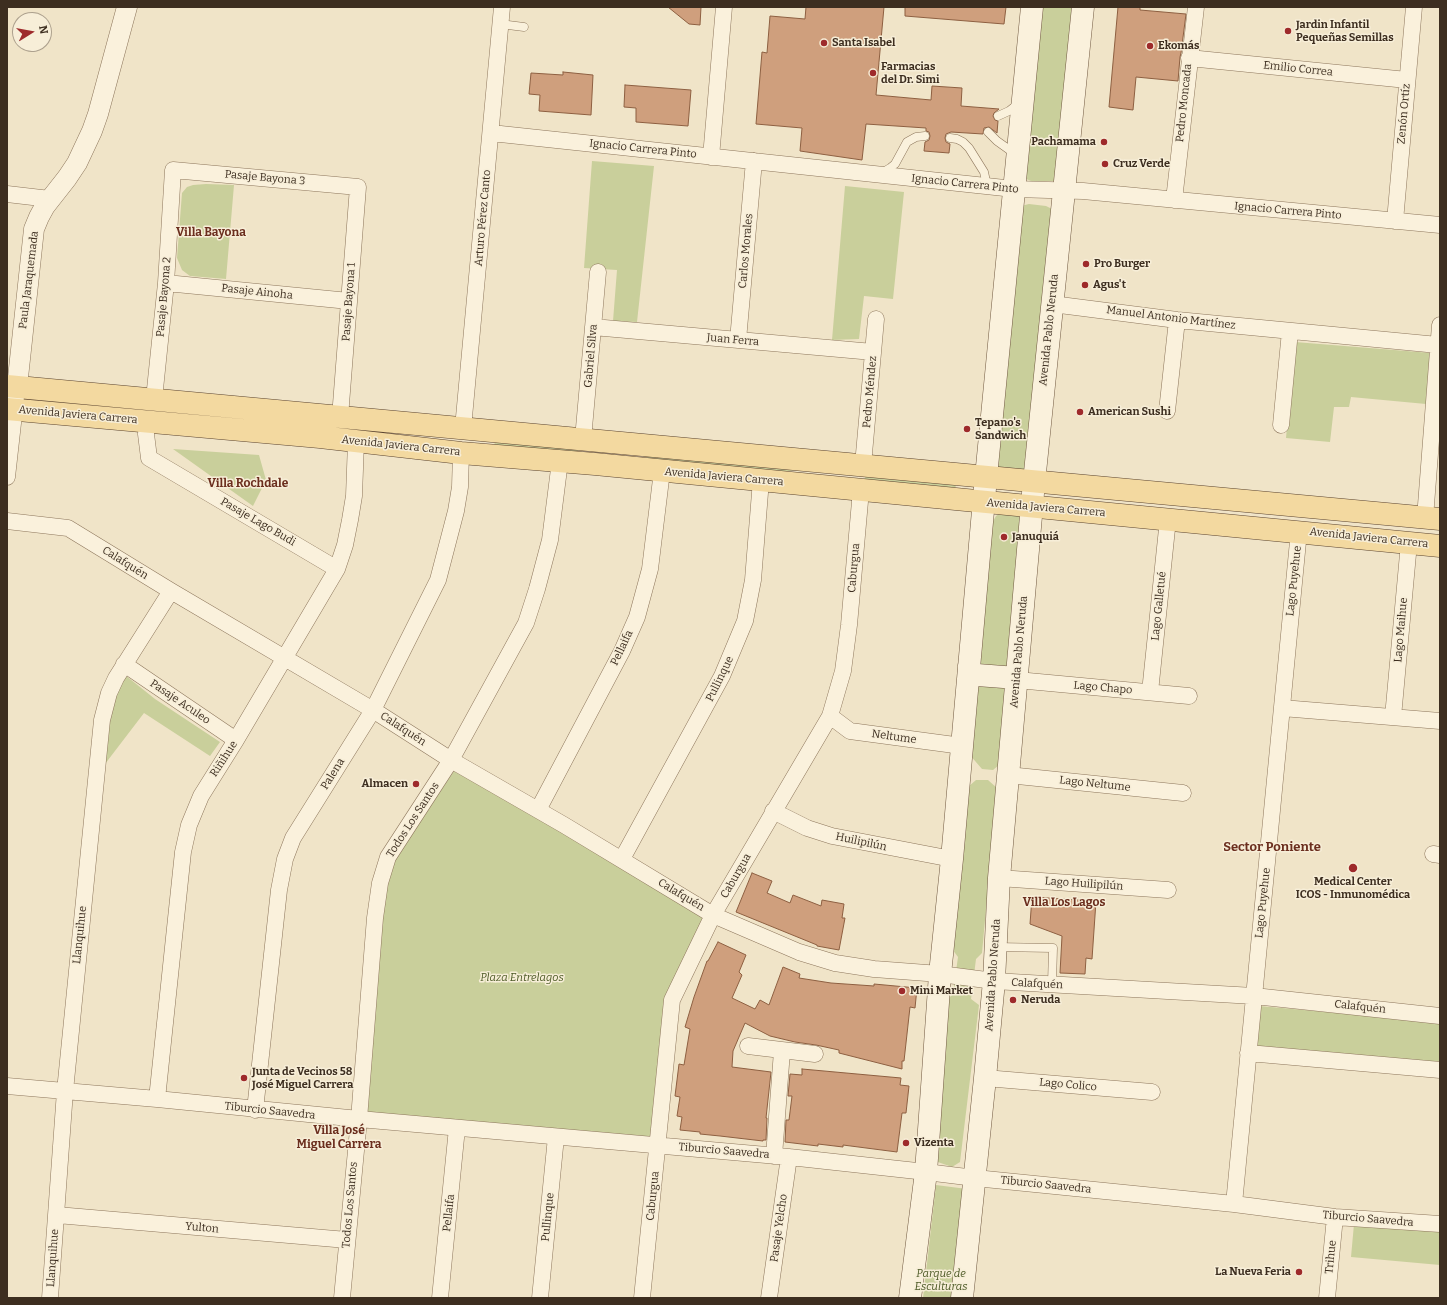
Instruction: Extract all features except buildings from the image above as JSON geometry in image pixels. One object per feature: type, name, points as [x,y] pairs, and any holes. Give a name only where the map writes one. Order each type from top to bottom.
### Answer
[{"type":"main road","points":[[910,1298],[926,1172],[940,974],[952,859],[986,477],[1032,7]]},
{"type":"main road","name":"Avenida Pablo Neruda","points":[[962,1298],[986,1078],[994,981],[999,878],[1034,482],[1083,7]]},
{"type":"main road","name":"Avenida Javiera Carrera","points":[[12,386],[1432,519]]},
{"type":"main road","points":[[154,399],[174,424]]},
{"type":"main road","name":"Avenida Javiera Carrera","points":[[11,409],[320,437],[439,451],[595,464],[1299,531],[1440,546]]},
{"type":"main road","points":[[320,437],[340,417]]},
{"type":"main road","points":[[439,451],[463,428]]},
{"type":"main road","points":[[584,440],[595,464]]},
{"type":"main road","points":[[854,489],[863,466]]},
{"type":"main road","points":[[1299,531],[1309,518],[1321,508]]},
{"type":"main road","points":[[969,666],[972,672],[977,675],[1017,679]]},
{"type":"street","name":"Paula Jaraquemada","points":[[7,478],[12,386],[34,229],[39,217],[50,199],[77,163],[92,131],[98,114],[126,7]]},
{"type":"street","name":"Arturo Pérez Canto","points":[[463,428],[502,7]]},
{"type":"street","points":[[711,157],[724,7]]},
{"type":"street","name":"Pedro Moncada","points":[[1174,200],[1196,7]]},
{"type":"street","name":"Zenón Ortíz","points":[[1395,220],[1414,7]]},
{"type":"street","name":"Emilio Correa","points":[[1189,58],[1407,80]]},
{"type":"street","name":"Ignacio Carrera Pinto","points":[[491,133],[1014,189],[1063,190],[1440,225]]},
{"type":"street","name":"Carlos Morales","points":[[738,340],[754,161]]},
{"type":"street","name":"Pasaje Bayona 3","points":[[173,170],[358,187]]},
{"type":"street","name":"Pasaje Bayona 2","points":[[154,399],[166,283],[173,170]]},
{"type":"street","name":"Pasaje Bayona 1","points":[[340,417],[358,187]]},
{"type":"street","points":[[7,194],[50,199]]},
{"type":"street","name":"Gabriel Silva","points":[[584,440],[598,272]]},
{"type":"street","name":"Pasaje Ainoha","points":[[166,283],[349,301]]},
{"type":"street","name":"Manuel Antonio Martínez","points":[[1052,304],[1177,320],[1438,345]]},
{"type":"street","name":"Pedro Méndez","points":[[863,466],[876,319]]},
{"type":"street","points":[[1167,411],[1177,320]]},
{"type":"street","points":[[1432,519],[1438,345],[1440,326]]},
{"type":"street","name":"Juan Ferra","points":[[593,327],[873,352]]},
{"type":"street","points":[[1281,425],[1290,331]]},
{"type":"street","name":"Pasaje Lago Budi","points":[[147,422],[146,434],[149,458],[337,569]]},
{"type":"street","name":"Riñihue","points":[[157,1099],[186,839],[193,813],[200,796],[236,740],[337,569],[345,545],[354,496],[356,442]]},
{"type":"street","name":"Palena","points":[[255,1110],[279,890],[285,859],[293,838],[373,710],[438,580],[456,511],[460,486],[461,453]]},
{"type":"street","name":"Todos Los Santos","points":[[342,1298],[359,1119],[375,912],[380,883],[388,857],[451,760],[526,622],[537,589],[550,540],[560,461]]},
{"type":"street","name":"Pellaifa","points":[[538,810],[622,651],[637,617],[650,569],[662,471]]},
{"type":"street","name":"Pullinque","points":[[622,859],[722,676],[745,621],[753,580],[761,480]]},
{"type":"street","name":"Caburgua","points":[[642,1298],[672,1000],[713,915],[830,716],[843,671],[849,625],[854,489]]},
{"type":"street","name":"Lago Galletué","points":[[1150,692],[1168,519]]},
{"type":"street","name":"Calafquén","points":[[7,521],[68,528],[171,591],[373,710],[451,760],[622,859],[713,915],[799,952],[835,963],[994,981],[1254,996],[1440,1016]]},
{"type":"street","name":"Lago Puyehue","points":[[1234,1204],[1299,531]]},
{"type":"street","name":"Lago Maihue","points":[[1393,717],[1409,543]]},
{"type":"street","name":"Llanquihue","points":[[50,1298],[65,1091],[102,720],[109,693],[124,664],[171,591]]},
{"type":"street","name":"Pasaje Aculeo","points":[[124,664],[236,740]]},
{"type":"street","name":"Lago Chapo","points":[[1017,679],[1190,696]]},
{"type":"street","points":[[1282,708],[1440,721]]},
{"type":"street","name":"Neltume","points":[[830,716],[850,731],[962,746]]},
{"type":"street","name":"Lago Neltume","points":[[1008,775],[1183,793]]},
{"type":"street","name":"Huilipilún","points":[[774,811],[807,828],[832,836],[952,859]]},
{"type":"street","name":"Lago Huilipilún","points":[[999,878],[1168,890]]},
{"type":"street","points":[[748,1046],[815,1054]]},
{"type":"street","name":"Pasaje Yelcho","points":[[769,1298],[782,1157],[782,1050]]},
{"type":"street","points":[[1248,1053],[1440,1070]]},
{"type":"street","name":"Lago Colico","points":[[986,1078],[1152,1092]]},
{"type":"street","name":"Tiburcio Saavedra","points":[[7,1086],[157,1099],[255,1110],[658,1145],[1234,1204],[1335,1217],[1440,1224]]},
{"type":"street","name":"Pellaifa","points":[[440,1298],[457,1128]]},
{"type":"street","name":"Pullinque","points":[[540,1298],[556,1136]]},
{"type":"street","name":"Yulton","points":[[57,1215],[347,1240]]},
{"type":"street","name":"Trihue","points":[[1327,1298],[1335,1217]]},
{"type":"lane","points":[[500,24],[524,26]]},
{"type":"lane","points":[[998,116],[1009,111],[1023,100]]},
{"type":"lane","points":[[988,132],[997,142],[1010,151],[1017,161]]},
{"type":"lane","points":[[877,175],[895,164],[907,142],[916,137],[925,136]]},
{"type":"lane","points":[[950,138],[957,139],[966,145],[984,172],[987,186]]},
{"type":"lane","points":[[995,947],[1053,948],[1052,984]]},
{"type":"green space","points":[[1040,7],[1075,7],[1056,181],[1031,181],[1024,178]]},
{"type":"green space","points":[[592,161],[654,166],[637,322],[613,321],[617,270],[584,268]]},
{"type":"green space","points":[[206,184],[234,185],[226,279],[190,276],[182,270],[177,258],[182,193],[187,187]]},
{"type":"green space","points":[[845,186],[904,192],[893,299],[864,296],[859,339],[832,340]]},
{"type":"green space","points":[[1029,204],[1046,206],[1054,210],[1028,473],[994,470],[1021,206]]},
{"type":"green space","points":[[1295,342],[1431,353],[1426,404],[1351,397],[1349,407],[1334,407],[1330,442],[1286,438]]},
{"type":"green space","points":[[495,440],[577,446],[579,454],[494,448]]},
{"type":"green space","points":[[173,449],[259,455],[266,480],[253,506]]},
{"type":"green space","points":[[633,452],[801,469],[777,473],[655,461]]},
{"type":"green space","points":[[868,474],[956,483],[955,492],[861,483]]},
{"type":"green space","points":[[1002,512],[1017,514],[1022,520],[999,765],[993,770],[982,769],[969,754],[991,525],[996,516]]},
{"type":"green space","points":[[125,675],[155,699],[220,742],[210,756],[144,713],[105,764],[110,698]]},
{"type":"green space","name":"Plaza Entrelagos","points":[[454,771],[560,831],[703,918],[665,998],[651,1137],[367,1112],[385,888],[395,858]]},
{"type":"green space","points":[[976,780],[988,780],[997,788],[982,953],[976,959],[971,999],[979,1005],[960,1162],[952,1167],[935,1161],[945,1004],[953,993],[958,957],[952,949],[968,787]]},
{"type":"green space","points":[[1259,1006],[1440,1022],[1440,1066],[1255,1050]]},
{"type":"green space","name":"Parque de Esculturas","points":[[936,1185],[967,1189],[955,1298],[923,1298]]},
{"type":"green space","points":[[1354,1224],[1440,1232],[1440,1265],[1351,1257]]},
{"type":"place","name":"Jardin Infantil Pequeñas Semillas","points":[[1288,31]]},
{"type":"place","name":"Santa Isabel","points":[[824,43]]},
{"type":"place","name":"Ekomás","points":[[1150,46]]},
{"type":"place","name":"Farmacias del Dr. Simi","points":[[873,73]]},
{"type":"place","name":"Pachamama","points":[[1104,142]]},
{"type":"place","name":"Cruz Verde","points":[[1105,164]]},
{"type":"place","name":"Pro Burger","points":[[1086,264]]},
{"type":"place","name":"Agus't","points":[[1085,285]]},
{"type":"place","name":"American Sushi","points":[[1080,412]]},
{"type":"place","name":"Tepano's Sandwich","points":[[967,429]]},
{"type":"place","name":"Januquiá","points":[[1004,537]]},
{"type":"place","name":"Almacen","points":[[416,784]]},
{"type":"place","name":"Medical Center ICOS - Inmunomédica","points":[[1353,868]]},
{"type":"place","name":"Mini Market","points":[[902,991]]},
{"type":"place","name":"Neruda","points":[[1013,1000]]},
{"type":"place","name":"Junta de Vecinos 58 José Miguel Carrera","points":[[244,1078]]},
{"type":"place","name":"Vizenta","points":[[906,1143]]},
{"type":"place","name":"La Nueva Feria","points":[[1299,1272]]},
{"type":"district","name":"Villa Bayona","points":[[211,233]]},
{"type":"district","name":"Villa Rochdale","points":[[248,484]]},
{"type":"district","name":"Sector Poniente","points":[[1272,847]]},
{"type":"district","name":"Villa Los Lagos","points":[[1064,903]]},
{"type":"district","name":"Villa José Miguel Carrera","points":[[339,1138]]}]
